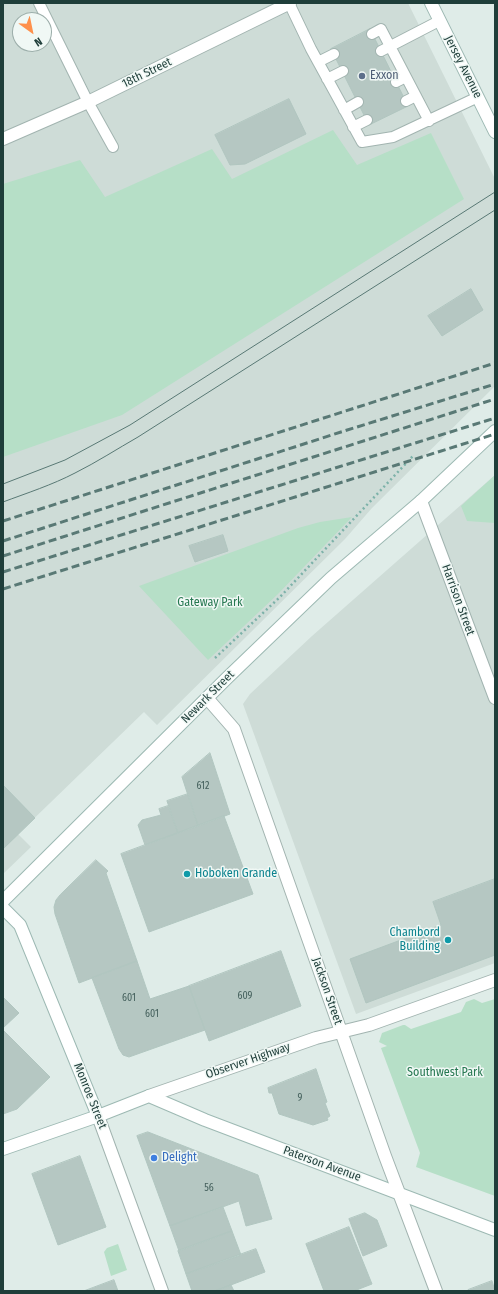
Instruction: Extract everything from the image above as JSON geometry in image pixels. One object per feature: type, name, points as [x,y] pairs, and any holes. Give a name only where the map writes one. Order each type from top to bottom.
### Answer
[{"type":"street","name":"18th Street","points":[[3,140],[88,102],[289,3]]},
{"type":"street","name":"Jersey Avenue","points":[[431,3],[495,132]]},
{"type":"street","name":"Newark Street","points":[[3,901],[207,698],[331,578],[421,501],[495,431]]},
{"type":"street","name":"Harrison Street","points":[[421,501],[495,698]]},
{"type":"street","name":"Jackson Street","points":[[207,698],[234,729],[341,1032],[436,1291]]},
{"type":"street","name":"Monroe Street","points":[[3,908],[20,925],[98,1116],[162,1291]]},
{"type":"street","name":"Observer Highway","points":[[3,1149],[316,1038],[369,1025],[495,980]]},
{"type":"street","name":"Paterson Avenue","points":[[149,1096],[212,1123],[495,1230]]},
{"type":"lane","points":[[39,3],[88,102],[114,147]]},
{"type":"lane","points":[[289,3],[318,62],[362,142],[392,137],[478,97]]},
{"type":"lane","points":[[381,51],[439,21]]},
{"type":"lane","points":[[372,34],[381,29],[429,121]]},
{"type":"lane","points":[[318,62],[334,54]]},
{"type":"lane","points":[[327,79],[342,71]]},
{"type":"lane","points":[[396,82],[406,77]]},
{"type":"lane","points":[[406,101],[416,96]]},
{"type":"lane","points":[[344,110],[358,102]]},
{"type":"lane","points":[[353,127],[367,120]]},
{"type":"path","points":[[215,658],[280,596],[412,456]]},
{"type":"shaded area","points":[[3,3],[408,3],[495,179],[495,386],[372,508],[345,539],[157,725],[144,712],[18,834],[31,847],[3,874]]},
{"type":"shaded area","points":[[495,475],[495,963],[356,1014],[243,704],[250,694],[312,636]]},
{"type":"green space","points":[[333,130],[357,165],[431,133],[464,199],[122,415],[3,457],[3,184],[80,160],[105,197],[212,149],[232,179]]},
{"type":"green space","points":[[495,475],[495,523],[467,521],[461,506]]},
{"type":"green space","name":"Gateway Park","points":[[352,517],[278,594],[208,660],[139,586],[298,528],[320,522]]},
{"type":"green space","name":"Southwest Park","points":[[474,999],[482,1003],[495,999],[495,1196],[416,1167],[420,1153],[381,1048],[387,1046],[379,1042],[382,1033],[403,1025],[411,1029],[461,1012],[466,1002]]},
{"type":"green space","points":[[118,1244],[127,1270],[111,1276],[104,1252],[107,1248]]},
{"type":"building","points":[[370,29],[408,106],[369,125],[331,49]]},
{"type":"building","points":[[289,99],[306,134],[245,164],[230,165],[215,135]]},
{"type":"building","points":[[471,289],[483,310],[442,336],[428,316]]},
{"type":"building","points":[[223,535],[228,551],[195,562],[189,546]]},
{"type":"building","points":[[210,753],[230,814],[198,826],[182,777]]},
{"type":"building","points":[[3,785],[35,818],[3,849]]},
{"type":"building","points":[[188,794],[198,826],[178,833],[167,801]]},
{"type":"building","points":[[168,806],[178,833],[145,845],[138,825],[142,820],[161,815],[159,809]]},
{"type":"building","name":"Hoboken Grande","points":[[224,816],[253,894],[149,932],[121,854]]},
{"type":"building","points":[[96,860],[108,871],[106,873],[137,961],[79,983],[55,914],[54,907],[56,900],[60,895]]},
{"type":"building","name":"Chambord Building","points":[[495,879],[495,955],[366,1003],[350,959],[441,925],[433,902]]},
{"type":"building","points":[[281,951],[301,1006],[209,1041],[189,986]]},
{"type":"building","points":[[137,961],[150,999],[189,986],[205,1030],[129,1057],[123,1055],[119,1049],[92,978]]},
{"type":"building","points":[[3,997],[19,1013],[3,1028]]},
{"type":"building","points":[[3,1030],[50,1077],[17,1109],[3,1114]]},
{"type":"building","points":[[316,1069],[327,1102],[325,1103],[330,1116],[327,1118],[328,1120],[313,1125],[279,1114],[272,1093],[269,1093],[268,1088]]},
{"type":"building","points":[[148,1132],[258,1175],[272,1219],[246,1226],[239,1201],[170,1226],[137,1136]]},
{"type":"building","points":[[80,1156],[106,1227],[58,1245],[32,1174]]},
{"type":"building","points":[[223,1207],[232,1231],[179,1251],[170,1226]]},
{"type":"building","points":[[365,1213],[377,1220],[387,1246],[363,1256],[349,1219]]},
{"type":"building","points":[[349,1227],[372,1284],[354,1291],[324,1291],[306,1244]]},
{"type":"building","points":[[232,1231],[241,1255],[186,1274],[178,1251]]},
{"type":"building","points":[[256,1249],[265,1272],[215,1291],[192,1291],[186,1274]]},
{"type":"building","points":[[114,1280],[118,1291],[84,1291]]},
{"type":"building","points":[[492,1281],[495,1291],[468,1291],[468,1290]]},
{"type":"building","points":[[231,1285],[234,1291],[215,1291]]},
{"type":"tram line","points":[[3,484],[65,460],[130,425],[495,192]]},
{"type":"tram line","points":[[3,502],[66,477],[138,437],[495,210]]},
{"type":"railway","points":[[3,521],[495,363]]},
{"type":"railway","points":[[3,541],[495,384]]},
{"type":"railway","points":[[3,556],[495,399]]},
{"type":"railway","points":[[3,572],[495,418]]},
{"type":"railway","points":[[3,589],[495,434]]},
{"type":"place","name":"Exxon","points":[[362,76]]},
{"type":"place","name":"Hoboken Grande","points":[[187,874]]},
{"type":"place","name":"Chambord Building","points":[[448,940]]},
{"type":"place","name":"Delight","points":[[154,1158]]}]
